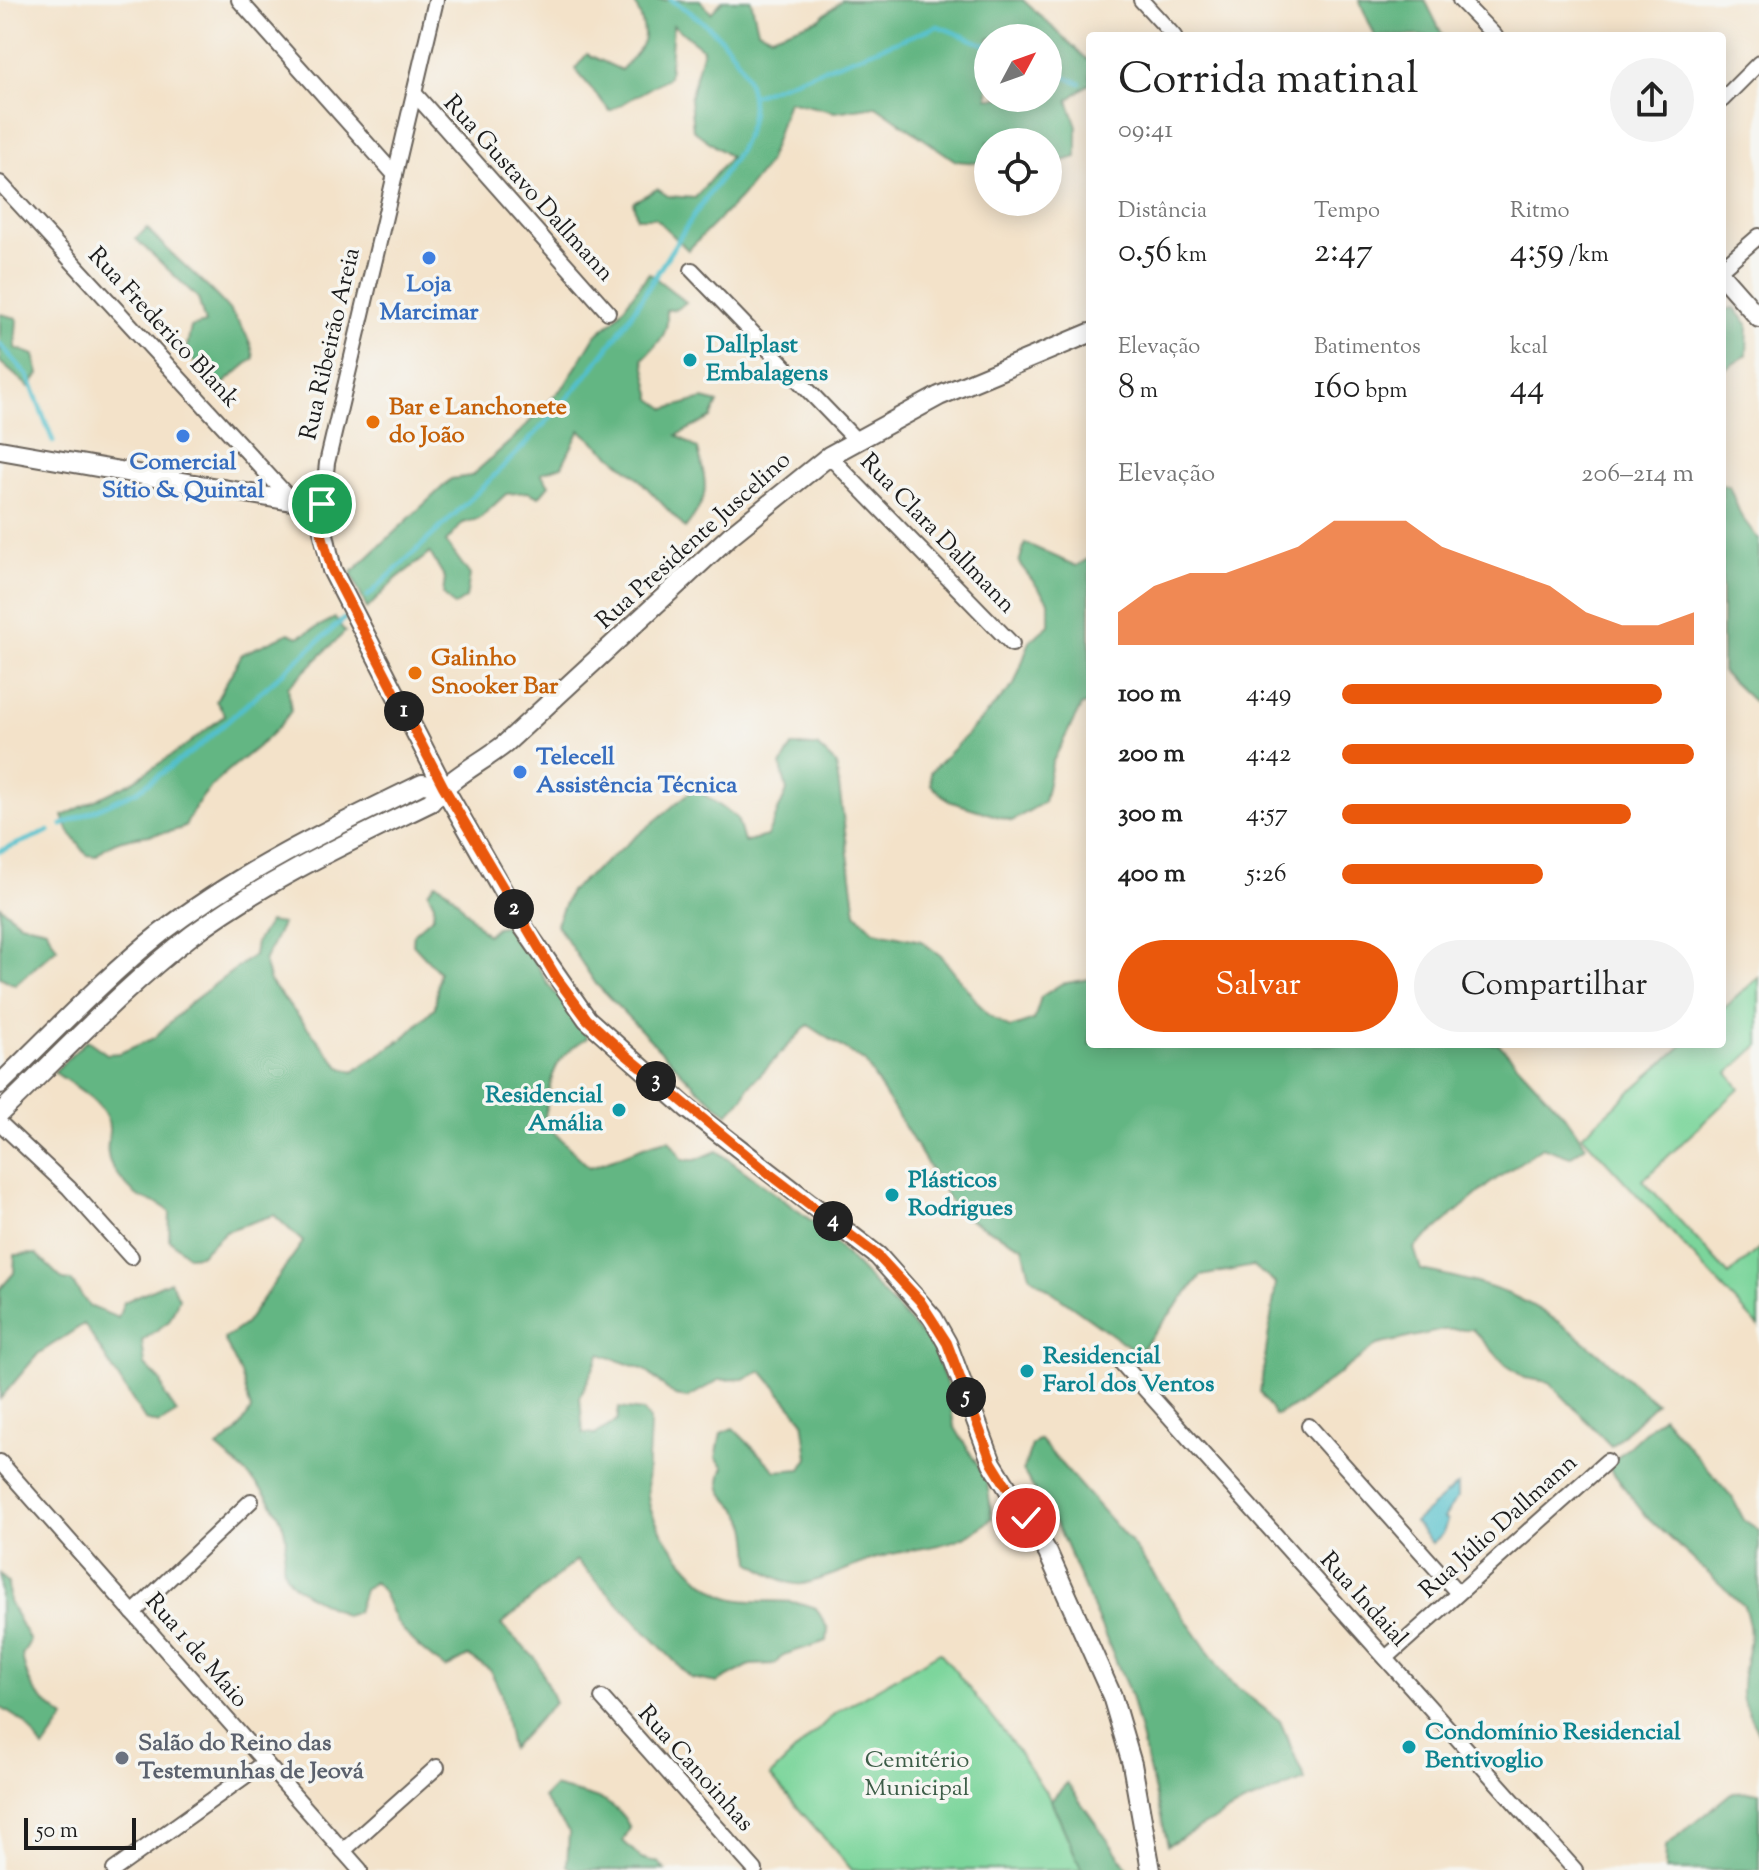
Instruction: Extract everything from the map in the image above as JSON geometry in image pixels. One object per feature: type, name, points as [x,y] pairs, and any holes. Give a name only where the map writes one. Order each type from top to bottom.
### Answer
[{"type":"street","points":[[239,0],[395,175]]},
{"type":"street","name":"Rua Ribeirão Areia","points":[[436,0],[327,463],[322,528],[332,570],[443,786],[524,928],[587,1019],[688,1109],[878,1256],[933,1318],[947,1343],[992,1463],[1048,1553],[1112,1696],[1132,1764],[1151,1870]]},
{"type":"street","points":[[1141,0],[1170,32]]},
{"type":"street","points":[[1460,0],[1491,32]]},
{"type":"street","points":[[1726,96],[1759,63]]},
{"type":"street","name":"Rua Gustavo Dallmann","points":[[415,94],[608,312]]},
{"type":"street","name":"Rua Frederico Blank","points":[[0,183],[293,502]]},
{"type":"street","points":[[1726,265],[1759,236]]},
{"type":"street","points":[[692,270],[855,439]]},
{"type":"street","points":[[1726,281],[1759,318]]},
{"type":"street","name":"Rua Presidente Juscelino","points":[[0,1113],[152,967],[249,897],[328,852],[431,802],[443,786],[505,744],[731,535],[829,456],[855,439],[939,396],[1086,335]]},
{"type":"street","points":[[0,450],[293,502],[322,528]]},
{"type":"street","name":"Rua Clara Dallmann","points":[[829,456],[1012,644]]},
{"type":"street","points":[[0,1084],[139,951],[213,895],[296,846],[422,784],[443,786]]},
{"type":"street","points":[[139,951],[152,967]]},
{"type":"street","points":[[0,1123],[69,1188],[131,1257]]},
{"type":"street","name":"Rua Indaial","points":[[1118,1359],[1575,1870]]},
{"type":"street","points":[[1309,1426],[1458,1593]]},
{"type":"street","name":"Rua Júlio Dallmann","points":[[1386,1658],[1607,1461]]},
{"type":"street","name":"Rua 1 de Maio","points":[[0,1462],[360,1870]]},
{"type":"street","points":[[133,1613],[251,1501]]},
{"type":"street","name":"Rua Canoinhas","points":[[602,1698],[755,1870]]},
{"type":"street","points":[[114,1870],[265,1762]]},
{"type":"street","points":[[343,1851],[437,1767]]},
{"type":"green space","points":[[634,0],[700,0],[711,13],[723,0],[751,0],[758,30],[771,36],[819,19],[842,0],[1023,0],[1049,24],[974,24],[974,112],[1062,112],[1062,36],[1086,58],[1086,86],[1068,100],[1077,126],[1077,157],[1062,161],[1062,128],[974,128],[974,163],[956,161],[876,106],[835,112],[788,101],[768,163],[740,198],[688,250],[655,218],[637,218],[633,202],[657,189],[668,196],[695,198],[730,157],[693,130],[690,99],[703,49],[673,25],[669,77],[610,111],[575,69],[587,54],[621,70],[637,52],[644,38]]},
{"type":"green space","points":[[1359,0],[1425,0],[1441,32],[1373,32]]},
{"type":"green space","points":[[147,228],[225,305],[249,340],[254,358],[216,390],[186,351],[191,327],[205,323],[198,298],[136,239]]},
{"type":"green space","points":[[649,273],[686,302],[677,309],[666,310],[665,331],[643,359],[652,399],[666,409],[703,399],[718,403],[711,418],[677,435],[698,449],[705,482],[703,499],[685,528],[637,477],[580,430],[562,466],[541,473],[549,485],[539,497],[528,492],[506,494],[479,519],[463,523],[446,542],[470,575],[466,598],[454,606],[443,594],[445,578],[430,553],[396,579],[367,609],[351,573],[451,479],[471,476],[514,438],[565,385],[595,336],[615,319]]},
{"type":"green space","points":[[1734,308],[1748,324],[1747,355],[1726,368],[1726,309]]},
{"type":"green space","points":[[0,314],[17,318],[15,348],[34,355],[39,374],[29,387],[0,362]]},
{"type":"green space","points":[[1726,485],[1741,516],[1759,540],[1759,707],[1726,676]]},
{"type":"green space","points":[[1025,543],[1076,566],[1086,560],[1086,704],[1081,706],[1052,763],[1044,802],[1012,821],[949,801],[931,785],[930,773],[1014,685],[1030,641],[1049,625],[1049,602],[1019,563]]},
{"type":"green space","points":[[335,618],[345,632],[288,687],[291,711],[264,741],[207,792],[185,827],[115,842],[96,856],[87,855],[68,830],[63,816],[130,783],[225,715],[216,701],[242,654],[289,633],[298,637]]},
{"type":"green space","points":[[792,746],[817,746],[836,764],[856,913],[874,931],[921,941],[941,956],[987,1014],[1010,1028],[1034,1020],[1041,997],[1061,984],[1086,980],[1086,1048],[1503,1048],[1565,1116],[1586,1146],[1570,1157],[1542,1147],[1488,1185],[1414,1248],[1421,1270],[1489,1287],[1531,1305],[1587,1344],[1656,1403],[1611,1446],[1549,1382],[1525,1378],[1506,1365],[1472,1329],[1443,1330],[1377,1345],[1299,1404],[1275,1416],[1260,1392],[1276,1284],[1253,1266],[1201,1276],[1138,1353],[1030,1276],[1023,1247],[958,1214],[865,1062],[808,1025],[748,1087],[744,1097],[728,1114],[698,1089],[596,984],[556,924],[570,891],[695,788],[737,818],[744,842],[767,836],[787,791],[781,766]]},
{"type":"green space","points":[[436,883],[450,893],[487,935],[496,927],[515,924],[547,983],[586,1032],[587,1038],[558,1064],[548,1095],[544,1123],[589,1167],[669,1140],[683,1160],[696,1160],[717,1151],[820,1227],[932,1346],[947,1385],[954,1426],[987,1481],[992,1518],[954,1541],[884,1556],[802,1584],[782,1580],[751,1562],[746,1523],[722,1492],[720,1485],[724,1467],[716,1458],[721,1433],[733,1428],[776,1471],[801,1469],[808,1458],[803,1420],[762,1371],[743,1379],[719,1380],[687,1398],[675,1396],[645,1370],[600,1354],[580,1397],[583,1433],[596,1434],[617,1421],[619,1408],[643,1411],[650,1420],[648,1498],[655,1519],[671,1546],[707,1585],[731,1598],[792,1602],[816,1608],[828,1629],[827,1641],[783,1655],[775,1664],[750,1665],[717,1683],[691,1678],[576,1560],[501,1625],[536,1659],[555,1702],[511,1749],[501,1693],[490,1670],[468,1656],[446,1668],[433,1659],[414,1643],[395,1620],[374,1582],[364,1590],[357,1612],[345,1616],[305,1594],[291,1582],[284,1570],[286,1538],[275,1508],[258,1486],[217,1448],[237,1432],[251,1410],[241,1374],[224,1339],[245,1324],[303,1242],[274,1215],[226,1231],[200,1255],[188,1256],[169,1239],[170,1213],[163,1206],[135,1194],[112,1167],[108,1153],[108,1121],[104,1112],[89,1096],[54,1072],[87,1040],[107,1054],[120,1053],[154,1038],[190,1003],[254,955],[256,942],[269,922],[282,924],[264,961],[270,982],[340,1067],[353,1072],[405,1037],[435,1007],[439,972],[413,944],[414,933],[433,916],[434,904],[428,892]]},
{"type":"green space","points":[[0,906],[20,923],[46,929],[57,948],[15,985],[0,977]]},
{"type":"green space","points":[[1759,977],[1759,1045],[1728,1073],[1740,1088],[1643,1180],[1729,1275],[1759,1248],[1759,1327],[1582,1135],[1680,1048],[1726,1048],[1726,1006]]},
{"type":"green space","points":[[36,1254],[63,1280],[71,1281],[89,1306],[118,1318],[124,1302],[170,1281],[179,1298],[169,1321],[142,1341],[145,1365],[161,1381],[165,1395],[177,1413],[159,1424],[145,1420],[84,1324],[38,1354],[0,1399],[0,1289],[14,1273],[15,1255]]},
{"type":"green space","points":[[1662,1416],[1732,1497],[1744,1520],[1759,1530],[1759,1735],[1742,1695],[1750,1632],[1744,1606],[1645,1515],[1608,1466]]},
{"type":"green space","points":[[1039,1439],[1133,1545],[1229,1681],[1280,1721],[1305,1780],[1243,1804],[1168,1845],[1131,1696],[1060,1532],[1023,1471],[1032,1445]]},
{"type":"green space","points":[[0,1574],[8,1583],[9,1602],[30,1641],[22,1655],[27,1676],[41,1698],[65,1718],[43,1749],[25,1723],[0,1707]]},
{"type":"green space","name":"Cemitério Municipal","points":[[940,1652],[1008,1737],[1051,1800],[1082,1870],[852,1870],[770,1776],[835,1713]]},
{"type":"green space","points":[[1067,1783],[1129,1870],[1082,1870],[1051,1800]]},
{"type":"green space","points":[[554,1787],[608,1803],[624,1817],[630,1828],[623,1841],[641,1858],[659,1863],[665,1870],[575,1870],[567,1866],[569,1832],[543,1798]]},
{"type":"green space","points":[[1759,1792],[1759,1870],[1665,1870],[1666,1846],[1731,1793]]},
{"type":"water","points":[[1457,1485],[1457,1498],[1444,1518],[1447,1520],[1443,1534],[1432,1543],[1414,1522]]},
{"type":"waterway","points":[[368,596],[524,446],[581,382],[620,332],[743,142],[752,110],[751,94],[740,65],[722,39],[671,0]]},
{"type":"waterway","points":[[752,96],[938,26],[974,40]]},
{"type":"waterway","points":[[1062,76],[1080,83]]},
{"type":"waterway","points":[[0,344],[28,376],[53,441]]},
{"type":"waterway","points":[[62,825],[137,791],[198,747],[344,619]]},
{"type":"waterway","points":[[0,851],[49,831]]},
{"type":"place","name":"Loja Marcimar","points":[[429,258]]},
{"type":"place","name":"Dallplast Embalagens","points":[[690,360]]},
{"type":"place","name":"Bar e Lanchonete do João","points":[[373,422]]},
{"type":"place","name":"Comercial Sítio & Quintal","points":[[183,436]]},
{"type":"place","name":"Galinho Snooker Bar","points":[[415,673]]},
{"type":"place","name":"Telecell Assistência Técnica","points":[[520,772]]},
{"type":"place","name":"Residencial Amália","points":[[619,1110]]},
{"type":"place","name":"Plásticos Rodrigues","points":[[892,1195]]},
{"type":"place","name":"Residencial Farol dos Ventos","points":[[1027,1371]]},
{"type":"place","name":"Condomínio Residencial Bentivoglio","points":[[1409,1747]]},
{"type":"place","name":"Salão do Reino das Testemunhas de Jeová","points":[[122,1758]]},
{"type":"route","points":[[322,504],[322,535],[332,570],[443,786],[524,928],[556,977],[587,1019],[626,1055],[688,1109],[878,1256],[902,1280],[933,1318],[947,1343],[978,1432],[992,1463],[1026,1518]]}]
